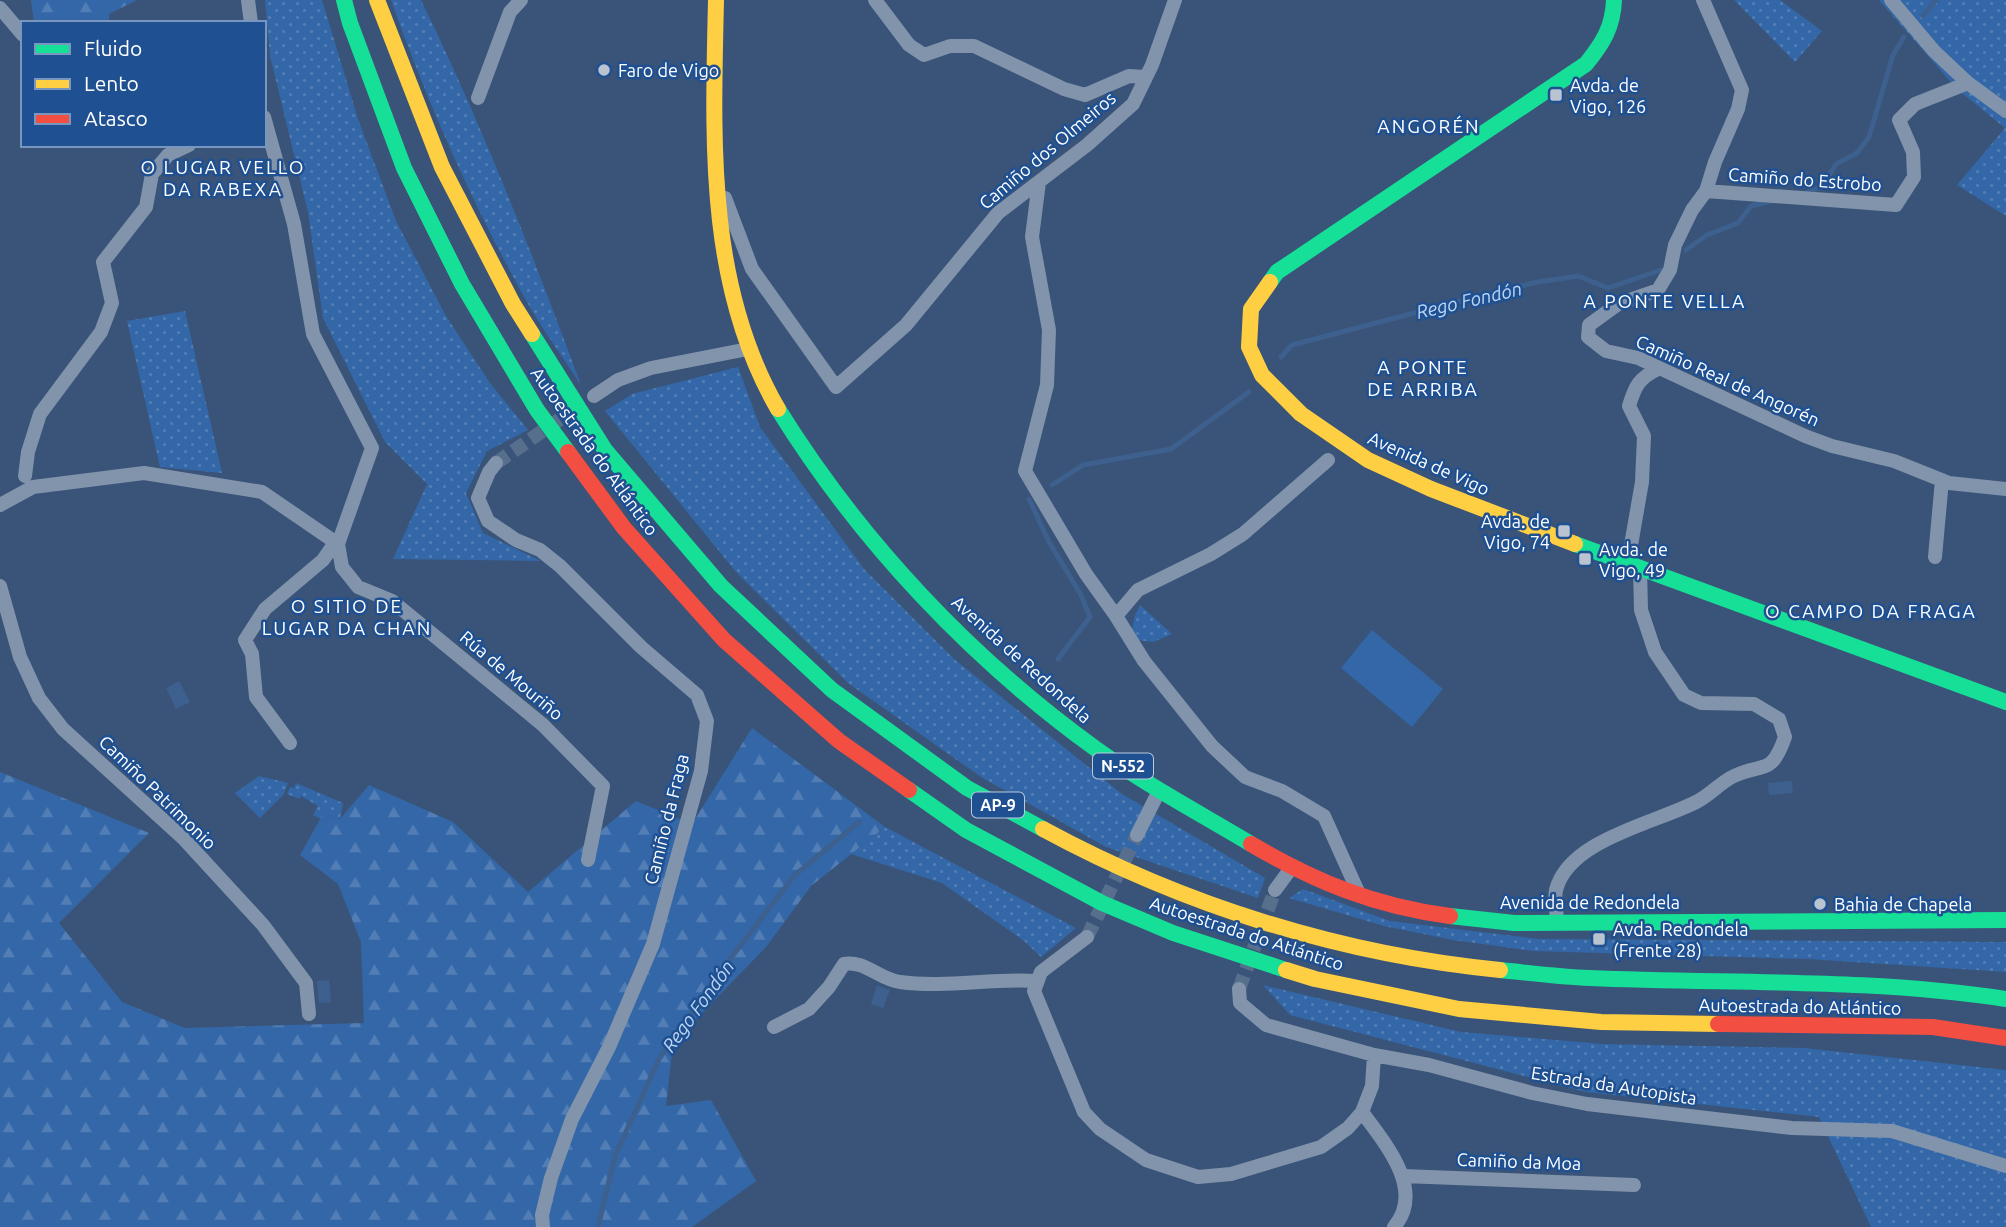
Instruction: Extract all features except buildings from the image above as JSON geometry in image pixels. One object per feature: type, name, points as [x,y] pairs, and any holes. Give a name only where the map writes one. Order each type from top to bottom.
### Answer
[{"type":"main road","name":"Autoestrada do Atlántico","points":[[344,0],[404,168],[462,284],[537,410],[624,528],[724,640],[839,741],[966,830],[1102,903],[1173,933],[1315,979],[1459,1009],[1601,1022],[1933,1027],[2006,1038]]},
{"type":"main road","name":"Autoestrada do Atlántico","points":[[377,0],[442,167],[513,304],[605,450],[721,586],[832,690],[967,788],[1084,852],[1217,907],[1343,944],[1471,967],[1587,978],[1829,984],[1953,991],[2006,999]]},
{"type":"main road","name":"Avenida de Redondela","points":[[716,0],[714,153],[724,267],[748,349],[775,408],[831,489],[903,575],[1004,674],[1080,737],[1159,791],[1292,867],[1360,897],[1434,915],[1514,923],[2006,920]]},
{"type":"main road","name":"Avenida de Vigo","points":[[1614,0],[1609,36],[1586,64],[1277,272],[1251,309],[1250,347],[1262,375],[1301,414],[1368,460],[1431,489],[1632,566],[2006,702]]},
{"type":"street","points":[[248,0],[251,21]]},
{"type":"street","points":[[478,98],[510,12],[521,0]]},
{"type":"street","points":[[875,0],[909,44],[924,55],[950,46],[974,46],[1064,89],[1085,95],[1129,76],[1145,77],[1152,65],[1175,0]]},
{"type":"street","name":"Camiño Real de Angorén","points":[[1703,0],[1742,90],[1738,109],[1715,162],[1706,191],[1692,210],[1675,245],[1670,270],[1658,290],[1618,304],[1589,325],[1588,337],[1606,351],[1638,358],[1832,446],[1894,461],[1942,481],[2006,489]]},
{"type":"street","points":[[1891,0],[1934,51],[1968,83],[2006,111]]},
{"type":"street","points":[[0,8],[21,33]]},
{"type":"street","name":"Camiño dos Olmeiros","points":[[716,179],[752,269],[836,387],[906,325],[998,213],[1087,145],[1133,104],[1145,77]]},
{"type":"street","name":"Camiño do Estrobo","points":[[1706,191],[1896,205],[1914,177],[1913,152],[1899,120],[1915,104],[1968,83]]},
{"type":"street","points":[[266,124],[294,223],[313,334],[372,448],[338,544],[265,609],[245,639],[252,654],[256,697],[290,743]]},
{"type":"street","points":[[25,476],[28,452],[40,414],[101,332],[112,303],[103,262],[146,207],[152,174],[165,150]]},
{"type":"street","points":[[1038,182],[1032,237],[1049,330],[1047,385],[1025,471],[1087,574],[1144,661],[1212,746],[1245,777],[1282,791],[1324,816],[1360,897]]},
{"type":"street","points":[[594,396],[618,380],[651,369],[748,349]]},
{"type":"street","points":[[1557,923],[1556,890],[1570,864],[1605,840],[1700,800],[1734,776],[1766,767],[1780,753],[1786,737],[1779,719],[1754,704],[1701,703],[1684,695],[1655,652],[1641,610],[1632,566],[1631,545],[1642,482],[1644,436],[1629,406],[1634,387],[1658,369]]},
{"type":"street","points":[[1116,616],[1138,590],[1211,554],[1243,534],[1328,460]]},
{"type":"street","name":"Camiño da Fraga","points":[[496,463],[489,472],[478,498],[488,521],[516,540],[540,550],[560,566],[641,647],[697,695],[707,721],[701,771],[653,944],[609,1047],[572,1119],[551,1178],[542,1215],[543,1227]]},
{"type":"street","points":[[0,505],[33,487],[144,473],[262,492],[338,544]]},
{"type":"street","points":[[1935,557],[1942,481]]},
{"type":"street","name":"Rúa de Mouriño","points":[[338,544],[342,567],[358,587],[392,601],[544,725],[603,786],[588,860]]},
{"type":"street","name":"Camiño Patrimonio","points":[[0,586],[20,657],[38,698],[63,729],[183,838],[263,925],[306,983],[309,1014]]},
{"type":"street","points":[[1138,835],[1159,791]]},
{"type":"street","points":[[1275,890],[1292,867]]},
{"type":"street","points":[[1087,937],[1041,972],[1034,991],[1084,1112],[1100,1129],[1146,1160],[1198,1177],[1231,1174],[1321,1147],[1348,1128],[1362,1112],[1372,1086],[1374,1055]]},
{"type":"street","points":[[774,1027],[809,1009],[829,987],[844,964],[853,962],[897,982],[1037,981]]},
{"type":"street","name":"Estrada da Autopista","points":[[1239,989],[1240,1003],[1266,1024],[1374,1055],[1429,1065],[1532,1093],[1587,1104],[1792,1128],[1892,1131],[2006,1166]]},
{"type":"street","points":[[1362,1112],[1388,1146],[1403,1176],[1405,1201],[1394,1227]]},
{"type":"street","name":"Camiño da Moa","points":[[1403,1176],[1634,1185]]},
{"type":"green space","points":[[31,0],[137,0],[109,14],[109,21],[34,21]]},
{"type":"green space","points":[[265,0],[322,0],[358,119],[396,221],[446,316],[490,383],[528,430],[487,451],[466,493],[483,533],[541,561],[393,559],[427,484],[385,442],[323,318],[308,212],[270,56]]},
{"type":"green space","points":[[391,0],[421,0],[506,191],[581,385],[542,327],[484,221],[434,111]]},
{"type":"green space","points":[[1734,0],[1780,0],[1822,31],[1795,62]]},
{"type":"green space","points":[[1879,0],[2006,0],[2006,216],[1957,185],[2005,128],[1957,89]]},
{"type":"green space","points":[[185,311],[222,473],[160,467],[127,321]]},
{"type":"green space","points":[[738,367],[760,427],[864,569],[954,659],[1122,794],[1265,878],[1258,898],[1106,847],[981,777],[848,683],[736,572],[605,411],[632,394]]},
{"type":"green space","points":[[1140,605],[1172,634],[1153,642],[1137,640],[1131,633]]},
{"type":"green space","points":[[1372,630],[1443,689],[1412,727],[1341,668]]},
{"type":"green space","points":[[752,728],[885,827],[811,886],[766,947],[673,1043],[666,1106],[711,1100],[756,1181],[692,1227],[0,1227],[0,772],[149,833],[59,923],[122,1002],[185,1028],[364,1023],[361,942],[338,884],[300,855],[323,814],[340,819],[369,785],[453,822],[528,892],[636,801],[692,824]]},
{"type":"green space","points":[[259,776],[288,783],[284,794],[260,818],[235,793]]},
{"type":"green space","points":[[296,783],[343,803],[340,819],[324,814],[321,819],[313,815],[318,806],[301,796],[299,799],[287,794],[290,787],[294,788]]},
{"type":"green space","points":[[885,827],[1076,928],[1041,957],[1024,941],[942,883],[851,854]]},
{"type":"green space","points":[[1303,889],[1390,921],[1539,939],[2006,942],[2006,972],[1808,959],[1533,951],[1453,940],[1384,926],[1289,898]]},
{"type":"green space","points":[[1263,985],[1461,1032],[1602,1044],[1804,1048],[2006,1070],[2006,1227],[1871,1227],[1819,1117],[1586,1092],[1290,1015]]},
{"type":"shaded area","points":[[179,681],[190,702],[176,709],[166,688]]},
{"type":"shaded area","points":[[1792,781],[1793,793],[1769,795],[1768,783]]},
{"type":"shaded area","points":[[329,980],[331,1002],[319,1003],[317,981]]},
{"type":"shaded area","points":[[877,985],[890,990],[883,1008],[871,1004]]},
{"type":"waterway","name":"Rego Fondón","points":[[1923,16],[1936,0]]},
{"type":"waterway","name":"Rego Fondón","points":[[1807,192],[1822,187],[1836,164],[1857,153],[1869,137],[1893,55],[1904,37]]},
{"type":"waterway","name":"Rego Fondón","points":[[1686,250],[1707,235],[1738,223],[1751,206],[1772,201]]},
{"type":"waterway","name":"Rego Fondón","points":[[1281,357],[1292,345],[1538,282],[1578,276],[1608,288],[1661,270]]},
{"type":"waterway","name":"Rego Fondón","points":[[1052,485],[1083,465],[1171,449],[1249,392]]},
{"type":"waterway","name":"Rego Fondón","points":[[1029,499],[1049,542],[1081,595],[1090,617],[1058,659]]},
{"type":"waterway","name":"Rego Fondón","points":[[598,1227],[615,1156],[659,1059],[717,976],[794,876],[859,822]]},
{"type":"tunnel","points":[[496,463],[582,404]]},
{"type":"tunnel","points":[[1087,937],[1137,835]]},
{"type":"tunnel","points":[[1239,989],[1275,890]]},
{"type":"traffic: fast","points":[[344,0],[404,168],[462,284],[537,410],[568,452]]},
{"type":"traffic: fast","points":[[1270,282],[1277,272],[1586,64],[1606,34],[1612,18],[1614,0]]},
{"type":"traffic: fast","points":[[532,334],[605,450],[721,586],[832,690],[967,788],[1043,829]]},
{"type":"traffic: fast","points":[[778,409],[810,458],[881,551],[920,594],[1005,676],[1050,714],[1115,762],[1251,844]]},
{"type":"traffic: fast","points":[[1575,544],[2006,702]]},
{"type":"traffic: fast","points":[[909,790],[966,830],[1102,903],[1173,933],[1286,970]]},
{"type":"traffic: fast","points":[[1450,916],[1514,923],[2006,920]]},
{"type":"traffic: fast","points":[[1500,970],[1590,978],[1851,985],[1954,992],[2006,999]]},
{"type":"traffic: slow","points":[[377,0],[442,167],[513,304],[532,334]]},
{"type":"traffic: slow","points":[[716,0],[715,158],[726,262],[738,312],[755,362],[778,409]]},
{"type":"traffic: slow","points":[[1270,282],[1251,309],[1249,347],[1262,375],[1301,414],[1368,460],[1431,489],[1575,544]]},
{"type":"traffic: slow","points":[[1043,829],[1151,881],[1265,922],[1382,952],[1500,970]]},
{"type":"traffic: slow","points":[[1286,970],[1315,979],[1459,1009],[1601,1022],[1718,1024]]},
{"type":"traffic: jam","points":[[568,452],[624,528],[724,640],[839,741],[909,790]]},
{"type":"traffic: jam","points":[[1251,844],[1299,870],[1346,890],[1396,906],[1450,916]]},
{"type":"traffic: jam","points":[[1718,1024],[1933,1027],[2006,1038]]},
{"type":"place","name":"Faro de Vigo","points":[[604,70]]},
{"type":"place","name":"Avda. de Vigo, 126","points":[[1556,95]]},
{"type":"place","name":"Avda. de Vigo, 74","points":[[1564,531]]},
{"type":"place","name":"Avda. de Vigo, 49","points":[[1585,559]]},
{"type":"place","name":"Bahia de Chapela","points":[[1820,904]]},
{"type":"place","name":"Avda. Redondela (Frente 28)","points":[[1599,939]]},
{"type":"district","name":"ANGORÉN","points":[[1429,126]]},
{"type":"district","name":"O LUGAR VELLO DA RABEXA","points":[[223,178]]},
{"type":"district","name":"A PONTE VELLA","points":[[1665,301]]},
{"type":"district","name":"A PONTE DE ARRIBA","points":[[1423,378]]},
{"type":"district","name":"O CAMPO DA FRAGA","points":[[1871,611]]},
{"type":"district","name":"O SITIO DE LUGAR DA CHAN","points":[[347,617]]}]
